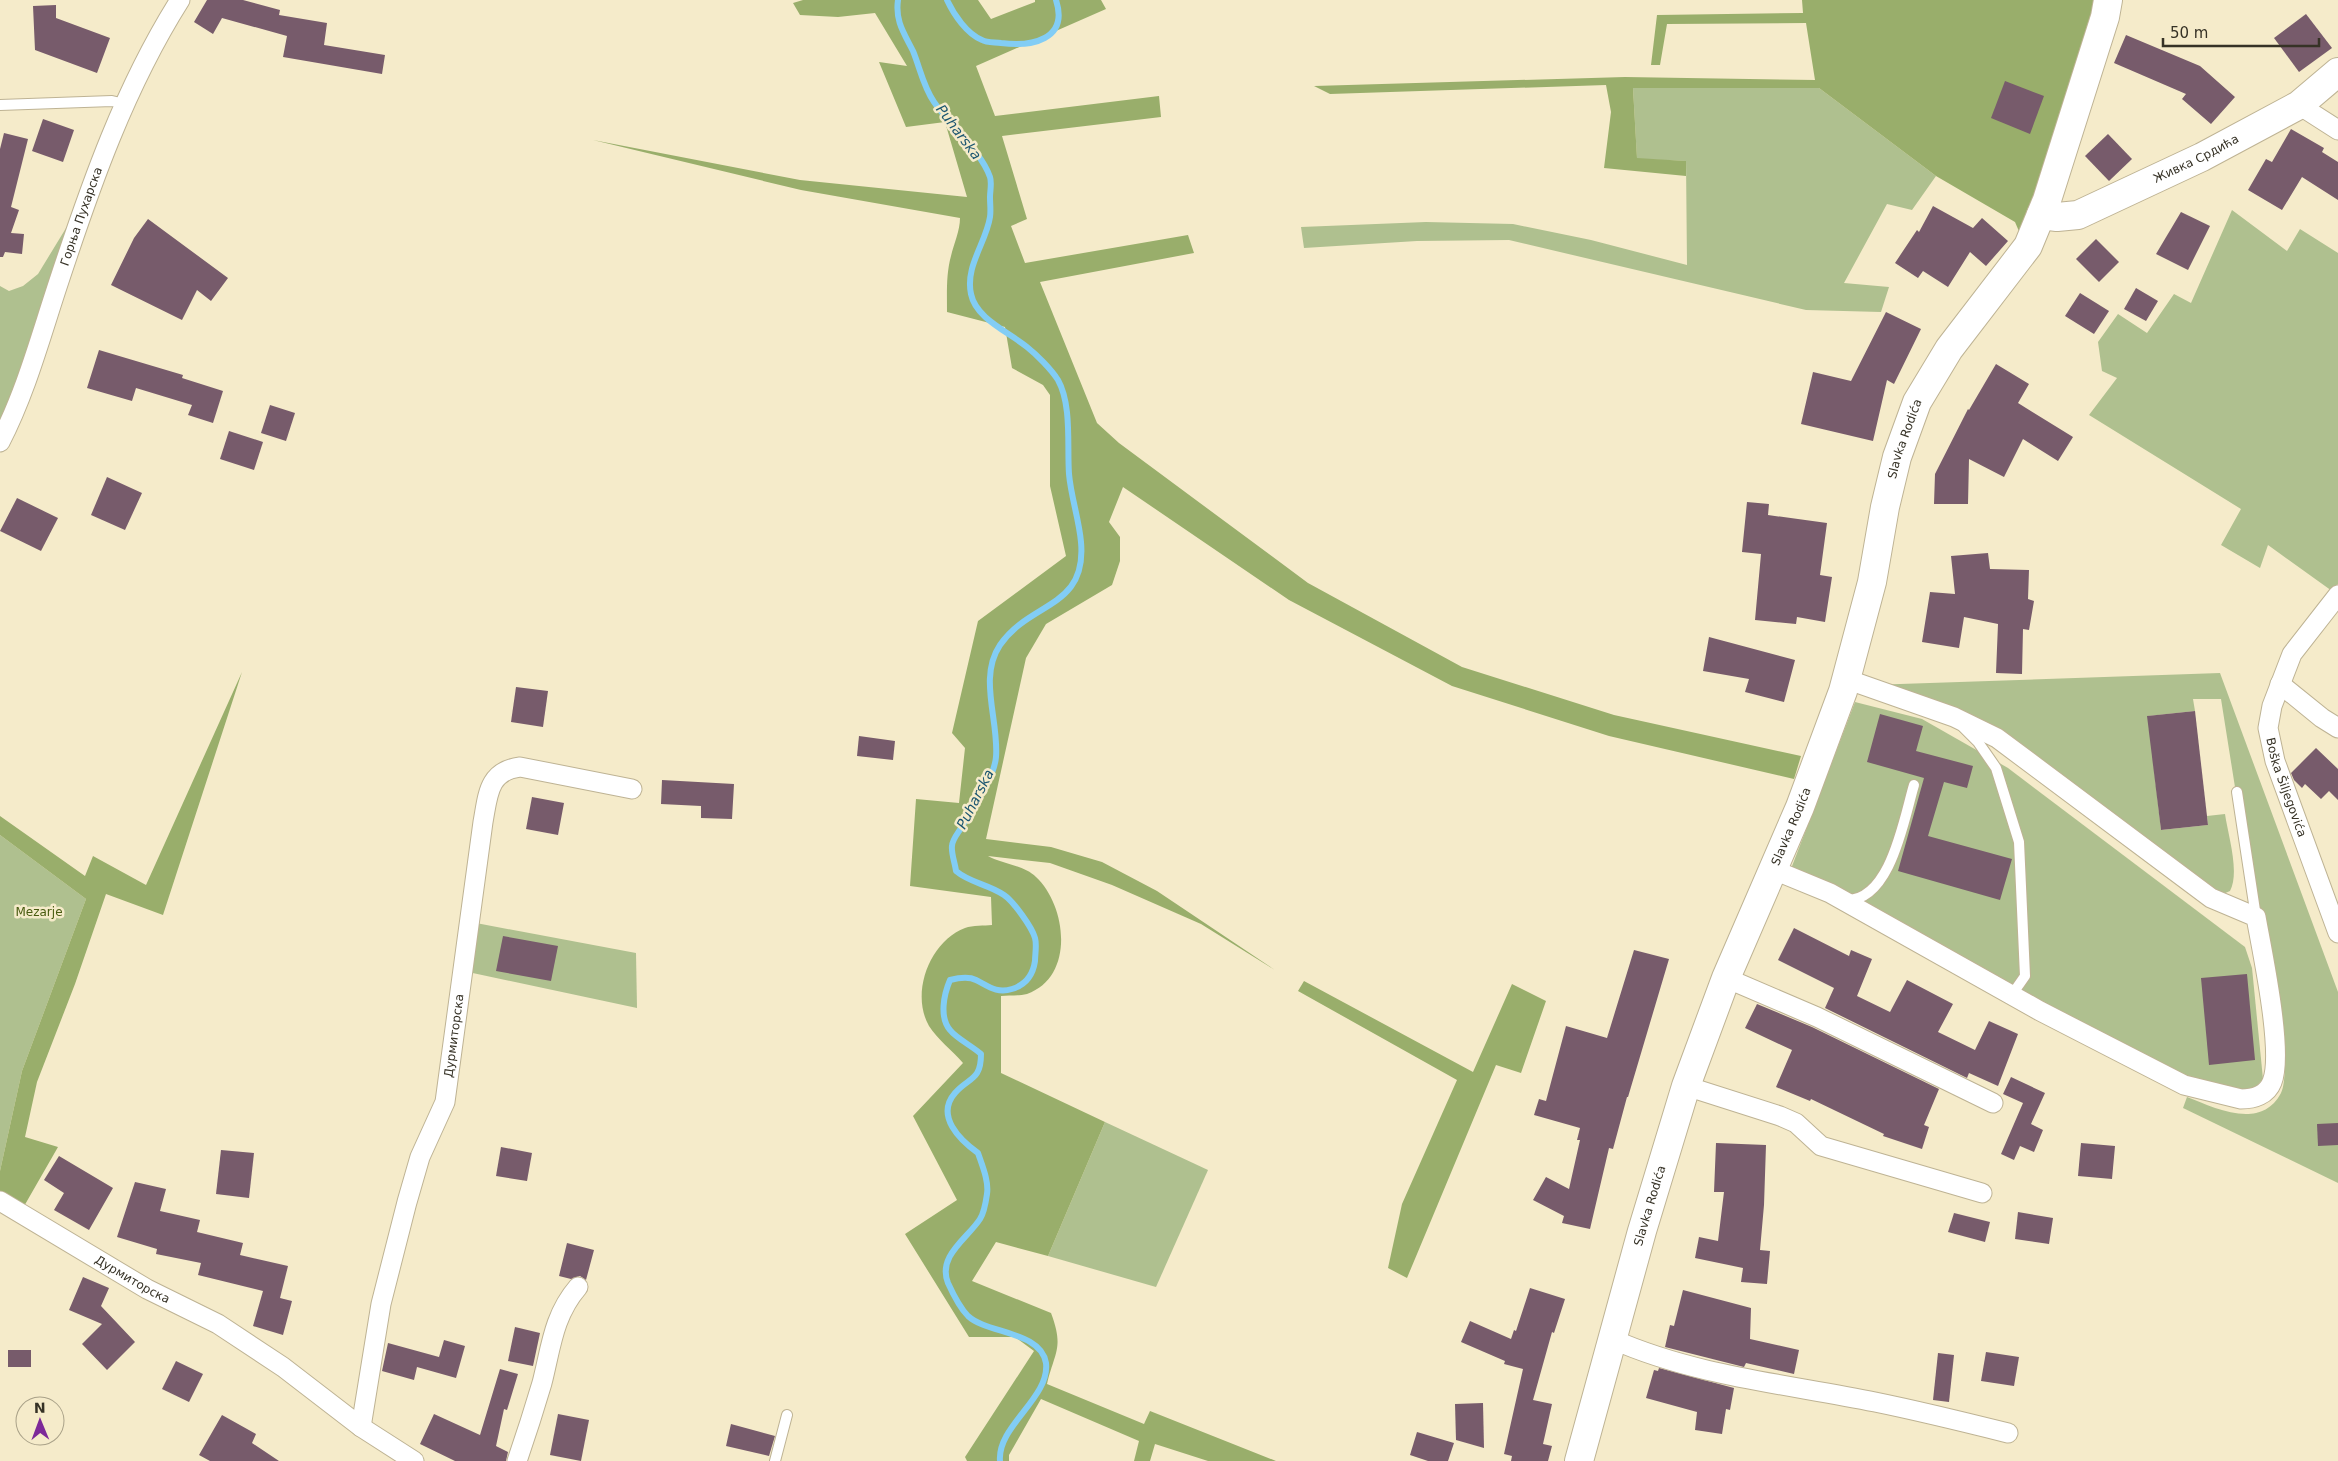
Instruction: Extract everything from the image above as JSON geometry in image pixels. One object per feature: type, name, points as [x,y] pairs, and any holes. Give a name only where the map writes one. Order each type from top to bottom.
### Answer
[{"type":"main road","name":"Slavka Rodića","points":[[1579,1461],[1642,1231],[1686,1086],[1726,978],[1800,807],[1846,679],[1872,582],[1885,507],[1897,457],[1917,402],[1948,349],[2028,246],[2041,215],[2105,17],[2108,0]]},
{"type":"main road","name":"Живка Срдића","points":[[2041,215],[2066,217],[2094,208],[2202,157],[2299,106],[2338,72]]},
{"type":"street","name":"Горња Пухарска","points":[[0,442],[30,368],[94,176],[125,104],[162,28],[180,0]]},
{"type":"street","points":[[2299,106],[2338,130]]},
{"type":"street","name":"Boška Šiljegovića","points":[[2338,595],[2292,654],[2272,706],[2268,728],[2275,762],[2338,933]]},
{"type":"street","points":[[1774,870],[1830,892],[2012,996],[2184,1084],[2241,1099],[2258,1097],[2267,1091],[2272,1083],[2276,1068],[2264,961],[2256,918],[2211,898],[1997,738],[1954,717],[1846,679]]},
{"type":"street","points":[[2280,684],[2322,718],[2338,728]]},
{"type":"street","name":"Дурмиторска","points":[[361,1427],[381,1304],[407,1202],[420,1157],[445,1102],[483,822],[492,783],[498,775],[507,769],[520,767],[632,789]]},
{"type":"street","points":[[1726,978],[1817,1017],[1993,1103]]},
{"type":"street","points":[[1686,1086],[1780,1116],[1796,1123],[1821,1146],[1982,1193]]},
{"type":"street","name":"Дурмиторска","points":[[0,1202],[147,1289],[218,1324],[283,1367],[361,1427],[414,1461]]},
{"type":"street","points":[[517,1461],[542,1382],[551,1338],[568,1299],[578,1287]]},
{"type":"street","points":[[1612,1339],[1641,1352],[1732,1376],[1874,1402],[2008,1433]]},
{"type":"lane","points":[[0,104],[112,101],[125,104]]},
{"type":"lane","points":[[1954,717],[1978,742],[1996,768],[2019,842],[2026,976],[2012,996]]},
{"type":"lane","points":[[1842,900],[1864,896],[1876,886],[1888,870],[1914,785]]},
{"type":"lane","points":[[2237,792],[2256,918]]},
{"type":"lane","points":[[775,1461],[787,1415]]},
{"type":"green space","points":[[803,0],[978,0],[991,19],[1035,2],[1035,0],[1101,0],[1106,9],[976,66],[995,116],[1159,96],[1161,117],[1002,136],[1027,219],[1011,226],[1025,263],[1188,235],[1194,253],[1040,282],[1097,423],[1119,443],[1308,583],[1462,667],[1614,715],[1801,756],[1794,779],[1609,736],[1452,686],[1289,600],[1123,487],[1109,522],[1120,537],[1120,561],[1112,585],[1046,624],[1026,658],[986,839],[1051,847],[1102,862],[1157,891],[1275,970],[1201,924],[1112,885],[1050,863],[988,856],[1019,867],[1036,877],[1054,905],[1059,922],[1061,940],[1059,957],[1053,973],[1042,985],[1027,994],[1001,996],[1001,1073],[1105,1122],[1048,1256],[996,1242],[972,1281],[1051,1313],[1058,1342],[1047,1384],[1144,1424],[1150,1411],[1276,1461],[1208,1461],[1155,1444],[1150,1461],[1134,1461],[1139,1441],[1041,1399],[1009,1455],[1009,1461],[967,1461],[965,1457],[1034,1351],[1015,1337],[969,1337],[905,1234],[957,1200],[913,1116],[963,1063],[932,1031],[924,1013],[922,999],[923,984],[927,969],[933,956],[942,944],[953,935],[968,927],[992,925],[991,897],[910,886],[916,799],[959,803],[965,748],[952,733],[978,621],[1066,556],[1050,486],[1050,395],[1043,385],[1012,368],[1005,327],[947,312],[948,270],[960,218],[801,190],[593,140],[800,180],[967,197],[945,122],[906,127],[879,62],[907,66],[875,13],[838,17],[800,15],[793,3]]},
{"type":"green space","points":[[1802,0],[2095,0],[2034,200],[2021,236],[2015,222],[1936,176],[1819,88],[1633,88],[1637,158],[1686,161],[1686,176],[1604,168],[1611,112],[1606,85],[1330,94],[1314,86],[1625,77],[1815,80],[1806,23],[1667,24],[1660,65],[1651,65],[1657,15],[1803,13]]},
{"type":"green space","points":[[1633,88],[1819,88],[1936,176],[1912,210],[1887,204],[1844,283],[1889,287],[1881,312],[1806,310],[1509,240],[1417,241],[1304,248],[1301,227],[1426,222],[1513,224],[1591,240],[1687,265],[1686,161],[1637,159]]},
{"type":"green space","points":[[2232,210],[2287,251],[2300,229],[2338,253],[2338,584],[2332,591],[2268,545],[2260,568],[2221,545],[2241,509],[2089,415],[2117,378],[2102,371],[2098,342],[2118,314],[2147,333],[2174,294],[2191,303]]},
{"type":"green space","points":[[74,215],[31,342],[0,424],[0,286],[9,291],[23,286],[38,274]]},
{"type":"green space","points":[[242,672],[163,915],[106,894],[75,984],[37,1082],[25,1137],[58,1147],[23,1208],[0,1193],[0,1171],[22,1071],[86,899],[0,835],[0,816],[85,876],[93,856],[146,885]]},
{"type":"green space","points":[[2220,673],[2338,992],[2338,1183],[2183,1108],[2187,1097],[2224,1111],[2250,1114],[2262,1111],[2272,1105],[2281,1093],[2285,1071],[2269,935],[2255,913],[2221,699],[2193,699],[2195,711],[2148,716],[2161,830],[2208,825],[2207,816],[2225,814],[2234,864],[2233,883],[2230,891],[2223,894],[2215,894],[1995,731],[1870,685]]},
{"type":"green space","points":[[1855,702],[1922,719],[2008,768],[2245,947],[2252,968],[2263,1079],[2250,1094],[2225,1097],[1789,874]]},
{"type":"green space","name":"Mezarje","points":[[0,835],[86,899],[22,1071],[0,1171]]},
{"type":"green space","points":[[476,923],[636,953],[637,1008],[468,972]]},
{"type":"green space","points":[[1304,981],[1473,1072],[1512,984],[1546,1001],[1521,1073],[1496,1065],[1407,1278],[1388,1268],[1402,1204],[1457,1080],[1298,991]]},
{"type":"green space","points":[[1105,1122],[1208,1170],[1156,1287],[1048,1256]]},
{"type":"building","points":[[207,0],[243,0],[280,10],[279,15],[327,23],[324,45],[385,55],[382,74],[283,57],[287,36],[222,18],[213,34],[194,22]]},
{"type":"building","points":[[56,5],[56,18],[110,38],[97,73],[35,50],[33,6]]},
{"type":"building","points":[[2306,14],[2332,48],[2299,72],[2274,38]]},
{"type":"building","points":[[2126,35],[2200,66],[2235,97],[2211,124],[2182,99],[2186,94],[2114,63]]},
{"type":"building","points":[[2005,81],[2044,96],[2030,134],[1991,118]]},
{"type":"building","points":[[43,119],[74,130],[63,162],[32,151]]},
{"type":"building","points":[[2291,129],[2324,148],[2322,152],[2338,162],[2338,200],[2302,177],[2282,210],[2248,190],[2266,159],[2272,162]]},
{"type":"building","points":[[4,133],[28,139],[11,207],[19,210],[11,233],[24,234],[22,254],[5,252],[3,257],[0,257],[0,149]]},
{"type":"building","points":[[2108,134],[2132,159],[2109,181],[2085,156]]},
{"type":"building","points":[[1933,206],[1973,228],[1982,218],[2008,241],[1986,266],[1970,252],[1948,287],[1923,271],[1918,278],[1895,263],[1917,230],[1919,232]]},
{"type":"building","points":[[2181,212],[2210,226],[2188,270],[2156,254]]},
{"type":"building","points":[[148,219],[228,278],[211,301],[197,290],[182,320],[111,285],[134,238]]},
{"type":"building","points":[[2096,239],[2119,262],[2099,282],[2076,259]]},
{"type":"building","points":[[2136,288],[2158,301],[2146,321],[2124,309]]},
{"type":"building","points":[[2080,293],[2109,311],[2094,334],[2065,316]]},
{"type":"building","points":[[1886,312],[1921,329],[1894,384],[1887,380],[1873,441],[1801,424],[1813,372],[1851,381]]},
{"type":"building","points":[[99,350],[183,375],[182,378],[223,391],[213,423],[188,415],[192,405],[136,388],[132,401],[87,388]]},
{"type":"building","points":[[1996,364],[2029,384],[2018,403],[2073,437],[2058,461],[2023,439],[2004,477],[1969,459],[1968,504],[1934,504],[1935,474],[1968,409]]},
{"type":"building","points":[[270,405],[295,413],[286,441],[261,433]]},
{"type":"building","points":[[229,431],[263,442],[254,470],[220,459]]},
{"type":"building","points":[[107,477],[142,493],[125,530],[91,515]]},
{"type":"building","points":[[17,498],[58,518],[41,551],[0,531]]},
{"type":"building","points":[[1747,502],[1769,504],[1768,515],[1827,523],[1820,575],[1832,577],[1825,622],[1797,617],[1796,624],[1755,620],[1761,554],[1742,552]]},
{"type":"building","points":[[1988,553],[1990,569],[2029,570],[2028,599],[2034,601],[2029,630],[2023,629],[2022,674],[1996,673],[1998,624],[1964,617],[1959,648],[1922,642],[1930,592],[1955,594],[1951,556]]},
{"type":"building","points":[[1709,637],[1795,660],[1784,702],[1745,692],[1749,679],[1703,671]]},
{"type":"building","points":[[516,687],[548,691],[543,727],[511,722]]},
{"type":"building","points":[[2195,711],[2208,825],[2161,830],[2147,716]]},
{"type":"building","points":[[1880,714],[1923,726],[1916,751],[1973,766],[1967,788],[1944,782],[1928,836],[2012,859],[2000,900],[1898,871],[1924,778],[1867,762]]},
{"type":"building","points":[[859,736],[895,741],[893,760],[857,756]]},
{"type":"building","points":[[2316,748],[2338,769],[2338,800],[2329,791],[2321,799],[2305,784],[2302,788],[2294,780],[2291,773]]},
{"type":"building","points":[[662,780],[734,784],[732,819],[701,818],[701,806],[661,804]]},
{"type":"building","points":[[532,797],[564,803],[558,835],[526,829]]},
{"type":"building","points":[[1794,928],[1849,956],[1851,950],[1872,959],[1857,996],[1890,1012],[1907,980],[1953,1004],[1938,1032],[1975,1050],[1989,1021],[2018,1034],[1998,1086],[1969,1073],[1967,1078],[1825,1008],[1834,988],[1778,960]]},
{"type":"building","points":[[503,936],[558,946],[551,981],[496,971]]},
{"type":"building","points":[[1634,950],[1669,959],[1613,1149],[1609,1148],[1590,1229],[1562,1223],[1564,1216],[1533,1200],[1546,1177],[1569,1189],[1580,1140],[1577,1140],[1580,1128],[1534,1115],[1539,1099],[1546,1101],[1566,1026],[1607,1038]]},
{"type":"building","points":[[2247,974],[2255,1060],[2209,1065],[2201,978]]},
{"type":"building","points":[[1757,1004],[1812,1027],[1939,1089],[1924,1125],[1929,1127],[1922,1149],[1883,1136],[1884,1134],[1811,1099],[1810,1101],[1776,1087],[1792,1050],[1745,1028]]},
{"type":"building","points":[[2011,1077],[2045,1093],[2031,1124],[2043,1130],[2034,1152],[2020,1146],[2014,1160],[2001,1154],[2023,1103],[2003,1094]]},
{"type":"building","points":[[2338,1123],[2338,1145],[2318,1146],[2317,1124]]},
{"type":"building","points":[[1716,1143],[1766,1145],[1760,1250],[1770,1251],[1767,1284],[1741,1282],[1743,1268],[1695,1258],[1699,1237],[1718,1241],[1724,1192],[1714,1192]]},
{"type":"building","points":[[2081,1143],[2115,1146],[2112,1179],[2078,1176]]},
{"type":"building","points":[[501,1147],[532,1153],[527,1181],[496,1176]]},
{"type":"building","points":[[221,1150],[254,1153],[249,1198],[216,1194]]},
{"type":"building","points":[[59,1156],[113,1188],[89,1230],[54,1210],[64,1193],[44,1180]]},
{"type":"building","points":[[135,1182],[166,1189],[160,1211],[200,1220],[197,1232],[243,1243],[240,1255],[288,1266],[280,1298],[292,1301],[283,1335],[253,1326],[263,1291],[198,1275],[201,1263],[156,1254],[157,1249],[117,1237]]},
{"type":"building","points":[[2018,1212],[2053,1218],[2049,1244],[2015,1239]]},
{"type":"building","points":[[1954,1213],[1990,1222],[1985,1242],[1948,1232]]},
{"type":"building","points":[[567,1243],[594,1250],[586,1280],[580,1276],[571,1279],[559,1276]]},
{"type":"building","points":[[83,1277],[109,1288],[101,1306],[135,1342],[107,1370],[82,1344],[102,1324],[69,1310]]},
{"type":"building","points":[[1530,1288],[1565,1299],[1554,1333],[1552,1332],[1533,1400],[1552,1404],[1543,1444],[1552,1446],[1548,1461],[1511,1461],[1512,1456],[1504,1454],[1523,1369],[1504,1364],[1505,1361],[1461,1342],[1470,1321],[1511,1339],[1514,1330],[1516,1331]]},
{"type":"building","points":[[1683,1290],[1751,1308],[1750,1339],[1799,1350],[1794,1374],[1746,1363],[1744,1367],[1665,1347],[1670,1325],[1674,1326]]},
{"type":"building","points":[[515,1327],[540,1333],[533,1366],[508,1361]]},
{"type":"building","points":[[444,1340],[465,1346],[456,1378],[417,1367],[414,1380],[382,1371],[388,1343],[439,1357]]},
{"type":"building","points":[[8,1350],[31,1350],[31,1367],[8,1367]]},
{"type":"building","points":[[1986,1352],[2019,1357],[2014,1386],[1981,1381]]},
{"type":"building","points":[[1938,1353],[1954,1355],[1949,1402],[1933,1400]]},
{"type":"building","points":[[176,1361],[203,1374],[189,1402],[162,1389]]},
{"type":"building","points":[[1659,1368],[1734,1388],[1730,1410],[1726,1409],[1722,1434],[1695,1430],[1697,1412],[1646,1398],[1654,1370],[1658,1371]]},
{"type":"building","points":[[500,1369],[518,1374],[507,1410],[504,1409],[496,1446],[508,1452],[506,1461],[455,1461],[420,1444],[434,1414],[480,1435]]},
{"type":"building","points":[[1483,1403],[1484,1448],[1456,1440],[1455,1404]]},
{"type":"building","points":[[558,1414],[589,1420],[581,1461],[550,1455]]},
{"type":"building","points":[[222,1415],[256,1434],[252,1443],[279,1461],[210,1461],[199,1455]]},
{"type":"building","points":[[731,1424],[775,1436],[769,1456],[726,1446]]},
{"type":"building","points":[[1417,1432],[1454,1443],[1448,1461],[1428,1461],[1410,1455]]},
{"type":"waterway","name":"Puharska","points":[[898,0],[899,21],[930,96],[973,148],[986,167],[990,177],[990,217],[971,274],[971,294],[974,303],[986,318],[1020,341],[1039,358],[1058,380],[1062,390],[1067,413],[1070,483],[1081,542],[1080,564],[1075,580],[1066,592],[1054,602],[1012,631],[1000,645],[994,658],[990,685],[996,743],[994,766],[987,784],[955,837],[952,846],[956,871],[967,878],[998,891],[1008,898],[1026,921],[1033,933],[1036,944],[1035,961],[1032,971],[1028,979],[1021,985],[1002,991],[993,989],[970,978],[950,980],[944,1005],[945,1019],[950,1030],[981,1054],[979,1069],[973,1078],[955,1093],[948,1110],[952,1127],[978,1153],[987,1184],[984,1210],[981,1216],[950,1256],[946,1273],[948,1283],[959,1305],[968,1316],[977,1322],[1012,1334],[1034,1345],[1042,1353],[1046,1363],[1045,1376],[1040,1388],[1006,1436],[1001,1448],[1000,1461]]},
{"type":"waterway","name":"Puharska","points":[[947,0],[953,12],[976,37],[986,42],[1013,44],[1035,42],[1045,38],[1052,32],[1057,24],[1059,13],[1056,0]]}]
